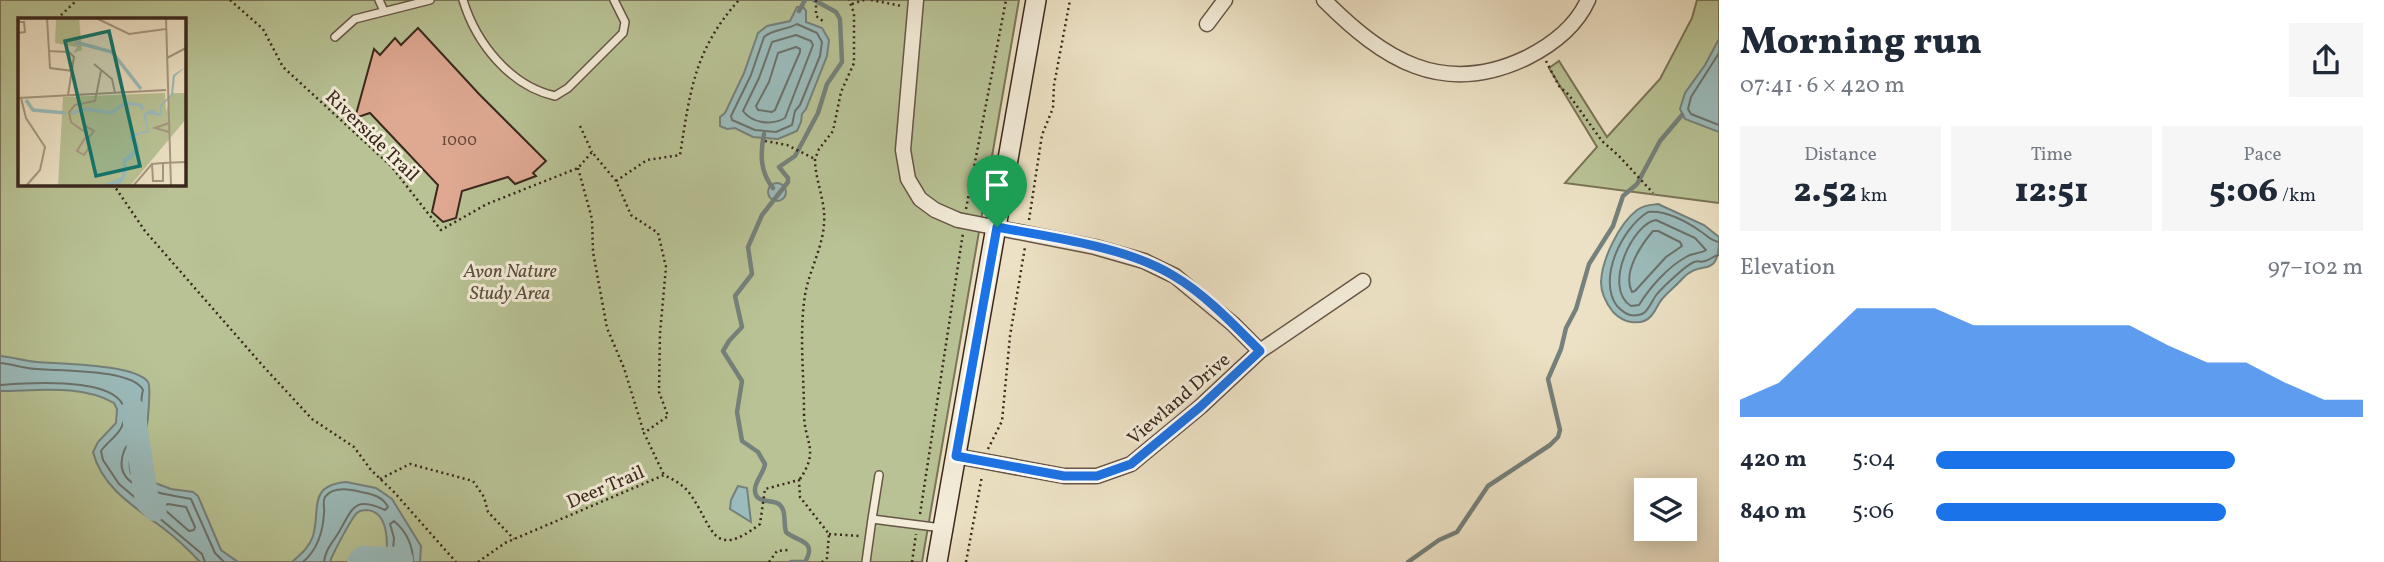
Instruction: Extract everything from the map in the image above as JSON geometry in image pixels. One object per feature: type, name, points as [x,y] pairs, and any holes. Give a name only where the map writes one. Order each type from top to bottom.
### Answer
[{"type":"street","points":[[937,562],[1036,0]]},
{"type":"street","points":[[1207,24],[1226,0]]},
{"type":"street","points":[[1334,3],[1380,50],[1415,66],[1440,73],[1465,75],[1495,69],[1544,49],[1562,35],[1582,13],[1588,0]]},
{"type":"street","points":[[915,4],[903,150],[908,179],[920,199],[935,210],[958,220],[1095,247],[1144,261],[1175,276],[1197,293],[1260,351]]},
{"type":"street","name":"Viewland Drive","points":[[956,456],[1064,476],[1097,476],[1131,464],[1200,407],[1260,351],[1363,281]]},
{"type":"lane","points":[[379,0],[384,11]]},
{"type":"lane","points":[[335,37],[355,19],[430,0]]},
{"type":"lane","points":[[463,0],[473,27],[504,66],[528,86],[555,96],[568,88],[623,33],[625,22],[614,0]]},
{"type":"lane","points":[[866,562],[879,475]]},
{"type":"lane","points":[[872,519],[943,528]]},
{"type":"path","points":[[58,18],[77,0]]},
{"type":"path","name":"Riverside Trail","points":[[230,0],[263,29],[282,67],[391,166],[441,230],[487,204],[578,168],[592,152]]},
{"type":"path","points":[[616,181],[647,160],[680,155],[690,93],[701,56],[710,37],[739,0]]},
{"type":"path","points":[[822,562],[827,560],[829,534],[800,497],[799,480],[810,464],[811,450],[804,416],[804,309],[808,276],[824,225],[816,159],[819,149],[833,131],[841,92],[854,63],[852,4],[849,0]]},
{"type":"path","points":[[852,4],[864,0]]},
{"type":"path","points":[[871,0],[915,4]]},
{"type":"path","points":[[967,208],[1006,0]]},
{"type":"path","points":[[1029,224],[1042,135],[1053,108],[1054,85],[1070,0]]},
{"type":"path","points":[[815,1],[817,18],[823,21]]},
{"type":"path","points":[[1544,49],[1548,67],[1559,86],[1569,95],[1602,141],[1653,193]]},
{"type":"path","points":[[580,126],[592,152],[616,181],[631,215],[658,233],[666,267],[660,333],[659,392],[668,416],[644,433]]},
{"type":"path","points":[[765,141],[787,145],[816,159]]},
{"type":"path","points":[[578,168],[592,219],[593,252],[607,328],[624,368],[644,433],[664,475]]},
{"type":"path","points":[[114,186],[145,231],[263,366],[313,419],[354,447],[456,562]]},
{"type":"path","points":[[912,562],[963,234]]},
{"type":"path","points":[[987,451],[1002,421],[1010,336],[1025,247]]},
{"type":"path","points":[[380,479],[410,464],[473,481],[484,497],[488,512],[514,540]]},
{"type":"path","name":"Deer Trail","points":[[478,562],[514,540],[664,475],[689,492],[706,524],[716,536],[727,541],[736,539],[760,524],[765,489],[799,480]]},
{"type":"path","points":[[967,562],[982,476]]},
{"type":"path","points":[[829,534],[869,537]]},
{"type":"path","points":[[769,562],[777,551],[788,550]]},
{"type":"green space","name":"Avon Nature Study Area","points":[[0,0],[1019,0],[922,562],[0,562]]},
{"type":"green space","points":[[1697,0],[1719,0],[1719,203],[1565,183],[1597,147],[1549,68],[1559,61],[1607,137],[1660,79],[1692,18]]},
{"type":"water","points":[[797,7],[804,8],[806,22],[822,28],[829,40],[827,56],[797,131],[778,139],[753,137],[735,128],[720,126],[720,117],[725,113],[744,73],[758,33],[767,26],[790,21]]},
{"type":"water","points":[[1719,39],[1719,132],[1685,119],[1680,109],[1685,93]]},
{"type":"water","points":[[777,183],[783,186],[786,192],[783,198],[777,201],[771,198],[768,192],[771,186]]},
{"type":"water","points":[[1658,204],[1704,225],[1719,237],[1716,259],[1708,267],[1696,269],[1682,279],[1663,298],[1649,318],[1639,322],[1628,321],[1613,312],[1604,298],[1602,273],[1608,253],[1630,216],[1642,207]]},
{"type":"water","points":[[0,356],[113,368],[140,376],[148,382],[147,425],[130,458],[131,474],[171,489],[193,492],[198,496],[221,550],[238,562],[200,562],[173,536],[131,505],[112,487],[97,465],[93,452],[98,442],[116,423],[117,409],[114,403],[101,397],[73,391],[0,391]]},
{"type":"water","points":[[346,482],[376,488],[392,499],[421,546],[420,562],[385,562],[387,539],[384,523],[374,512],[367,510],[354,516],[330,562],[292,562],[304,551],[313,536],[321,494],[334,484]]},
{"type":"water","points":[[738,486],[747,488],[751,522],[730,509]]},
{"type":"building","points":[[418,28],[546,161],[533,173],[536,176],[515,184],[508,177],[462,191],[456,218],[443,222],[432,212],[438,185],[370,113],[355,118],[374,49],[380,55],[395,38],[401,45]]},
{"type":"waterway","points":[[799,11],[805,0]]},
{"type":"waterway","points":[[791,562],[805,562],[808,545],[786,532],[784,513],[779,504],[761,500],[756,495],[756,484],[765,464],[758,452],[742,441],[737,412],[742,381],[723,351],[742,327],[735,296],[752,274],[748,247],[762,215],[788,182],[779,167],[795,156],[818,113],[827,84],[842,62],[840,19],[836,12],[814,0]]},
{"type":"waterway","points":[[1408,562],[1439,540],[1457,532],[1488,486],[1558,437],[1560,430],[1548,379],[1561,349],[1566,328],[1576,309],[1589,264],[1613,226],[1623,196],[1637,184],[1660,141],[1682,115]]},
{"type":"waterway","points":[[764,134],[762,162],[773,188]]},
{"type":"waterway","points":[[133,410],[147,501],[155,509]]},
{"type":"waterway","points":[[359,562],[363,558],[401,559],[401,562]]},
{"type":"route","points":[[997,227],[1095,247],[1144,261],[1175,276],[1197,293],[1260,351],[1200,407],[1131,464],[1097,476],[1064,476],[956,456],[997,227]]}]
